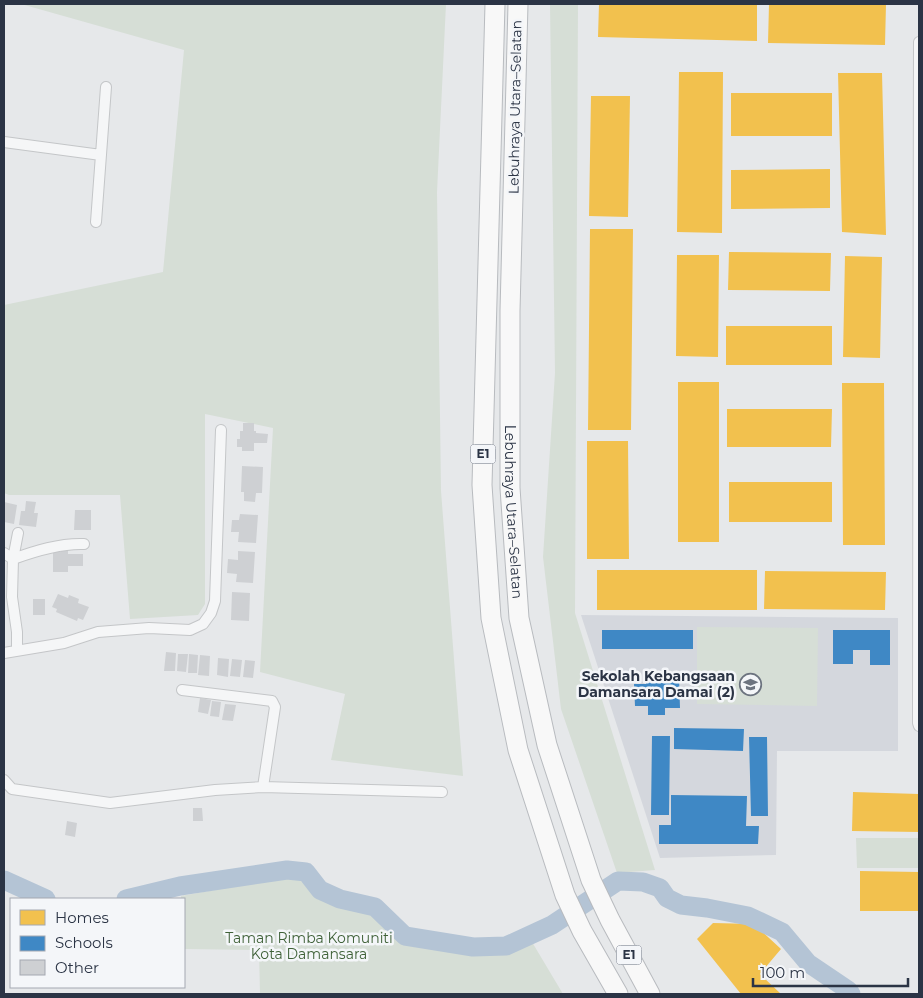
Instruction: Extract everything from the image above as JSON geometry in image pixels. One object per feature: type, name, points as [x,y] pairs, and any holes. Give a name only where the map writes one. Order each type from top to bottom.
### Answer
[{"type":"highway","name":"Lebuhraya Utara–Selatan","points":[[495,4],[482,485],[491,618],[518,750],[565,895],[582,931],[618,994]]},
{"type":"highway","name":"Lebuhraya Utara–Selatan","points":[[518,4],[510,311],[510,488],[518,618],[547,745],[591,880],[610,920],[650,994]]},
{"type":"street","points":[[918,724],[919,42]]},
{"type":"street","points":[[96,222],[106,87]]},
{"type":"street","points":[[4,142],[101,155]]},
{"type":"street","points":[[4,653],[64,644],[98,632],[149,628],[190,630],[203,624],[211,613],[215,601],[221,430]]},
{"type":"street","points":[[17,651],[17,632],[12,596],[13,559],[18,534]]},
{"type":"street","points":[[13,559],[31,552],[84,544]]},
{"type":"street","points":[[4,553],[13,559]]},
{"type":"street","points":[[182,690],[269,700],[274,704],[263,787]]},
{"type":"street","points":[[4,780],[12,789],[110,804],[215,790],[263,787],[442,792]]},
{"type":"shaded area","name":"Sekolah Kebangsaan Damansara Damai (2)","points":[[581,615],[898,618],[898,751],[777,751],[776,855],[660,858]]},
{"type":"green space","points":[[21,4],[446,4],[437,192],[441,491],[463,776],[331,760],[345,694],[260,672],[273,428],[205,414],[205,604],[198,615],[130,619],[120,495],[9,495],[4,493],[4,305],[163,272],[184,50]]},
{"type":"green space","points":[[550,4],[578,4],[575,613],[655,870],[617,873],[561,709],[543,557],[555,373]]},
{"type":"green space","points":[[697,627],[818,628],[817,706],[697,704]]},
{"type":"green space","points":[[856,838],[919,838],[919,868],[857,868]]},
{"type":"green space","name":"Taman Rimba Komuniti Kota Damansara","points":[[281,878],[304,879],[316,894],[338,906],[372,913],[403,941],[474,952],[507,952],[532,942],[563,994],[260,994],[259,950],[185,949],[185,898],[181,898],[181,896]]},
{"type":"building: Homes","points":[[599,4],[757,4],[757,41],[598,37]]},
{"type":"building: Homes","points":[[769,4],[886,4],[885,45],[768,43]]},
{"type":"building: Homes","points":[[679,72],[723,72],[722,233],[677,232]]},
{"type":"building: Homes","points":[[838,73],[882,73],[886,235],[842,232]]},
{"type":"building: Homes","points":[[731,93],[832,93],[832,136],[731,136]]},
{"type":"building: Homes","points":[[591,96],[630,96],[628,217],[589,216]]},
{"type":"building: Homes","points":[[830,169],[830,208],[731,209],[731,170]]},
{"type":"building: Homes","points":[[590,229],[633,229],[631,430],[588,430]]},
{"type":"building: Homes","points":[[729,252],[831,253],[830,291],[728,290]]},
{"type":"building: Homes","points":[[677,255],[719,255],[718,357],[676,356]]},
{"type":"building: Homes","points":[[845,256],[882,257],[880,358],[843,357]]},
{"type":"building: Homes","points":[[726,326],[832,326],[832,365],[726,365]]},
{"type":"building: Homes","points":[[678,382],[719,382],[719,542],[678,542]]},
{"type":"building: Homes","points":[[842,383],[884,383],[885,545],[843,545]]},
{"type":"building: Homes","points":[[727,409],[832,409],[831,447],[727,447]]},
{"type":"building: Homes","points":[[587,441],[628,441],[629,559],[587,559]]},
{"type":"building: Homes","points":[[729,482],[832,482],[832,522],[729,522]]},
{"type":"building: Homes","points":[[597,570],[757,570],[757,610],[597,610]]},
{"type":"building: Homes","points":[[765,571],[886,572],[885,610],[764,609]]},
{"type":"building: Homes","points":[[853,792],[919,794],[919,832],[852,831]]},
{"type":"building: Homes","points":[[860,871],[919,872],[919,911],[860,911]]},
{"type":"building: Homes","points":[[713,923],[754,924],[781,949],[760,974],[781,994],[741,994],[697,939]]},
{"type":"building: Schools","points":[[602,630],[693,630],[693,649],[602,649]]},
{"type":"building: Schools","points":[[833,630],[890,630],[890,665],[870,665],[870,650],[853,650],[853,664],[833,664]]},
{"type":"building: Schools","points":[[679,676],[680,708],[665,708],[665,715],[648,715],[648,706],[635,706],[634,684],[646,684],[646,677]]},
{"type":"building: Schools","points":[[674,728],[744,729],[743,751],[674,749]]},
{"type":"building: Schools","points":[[652,736],[670,736],[669,815],[651,815]]},
{"type":"building: Schools","points":[[749,737],[767,737],[768,816],[751,816]]},
{"type":"building: Schools","points":[[671,795],[747,796],[746,826],[759,826],[758,844],[659,844],[659,825],[671,825]]},
{"type":"building: Other","points":[[243,423],[254,423],[254,431],[256,433],[268,434],[267,443],[254,443],[254,451],[242,451],[242,447],[237,447],[240,431],[243,431]]},
{"type":"building: Other","points":[[242,466],[263,467],[262,493],[256,493],[255,502],[244,501],[244,492],[241,492]]},
{"type":"building: Other","points":[[26,501],[36,502],[34,513],[38,513],[36,527],[19,525],[21,511],[25,511]]},
{"type":"building: Other","points":[[4,502],[17,505],[14,524],[4,522]]},
{"type":"building: Other","points":[[75,510],[91,510],[91,530],[74,530]]},
{"type":"building: Other","points":[[240,514],[258,515],[256,543],[238,542],[239,532],[231,532],[232,520],[239,520]]},
{"type":"building: Other","points":[[61,550],[68,550],[68,554],[83,554],[83,566],[68,566],[68,572],[53,572],[53,552],[61,552]]},
{"type":"building: Other","points":[[238,551],[255,552],[253,583],[236,582],[237,574],[227,573],[228,559],[238,560]]},
{"type":"building: Other","points":[[232,592],[250,593],[249,621],[231,620]]},
{"type":"building: Other","points":[[58,594],[68,598],[69,595],[79,599],[78,603],[89,607],[83,620],[78,618],[77,621],[56,612],[57,609],[52,607]]},
{"type":"building: Other","points":[[33,599],[45,599],[45,615],[33,615]]},
{"type":"building: Other","points":[[166,652],[176,653],[175,671],[164,671]]},
{"type":"building: Other","points":[[178,654],[188,654],[186,672],[177,671]]},
{"type":"building: Other","points":[[189,654],[198,655],[197,673],[188,673]]},
{"type":"building: Other","points":[[200,655],[210,656],[209,676],[198,675]]},
{"type":"building: Other","points":[[218,658],[229,659],[228,677],[217,675]]},
{"type":"building: Other","points":[[232,659],[242,660],[240,677],[230,676]]},
{"type":"building: Other","points":[[245,660],[255,661],[253,678],[243,677]]},
{"type":"building: Other","points":[[200,698],[211,700],[208,714],[198,712]]},
{"type":"building: Other","points":[[212,701],[221,702],[219,717],[210,716]]},
{"type":"building: Other","points":[[225,704],[236,705],[233,721],[222,720]]},
{"type":"building: Other","points":[[193,808],[202,808],[203,821],[193,821]]},
{"type":"building: Other","points":[[67,821],[77,823],[75,837],[65,835]]},
{"type":"waterway","points":[[130,898],[180,886],[287,870],[306,872],[320,890],[340,899],[375,907],[405,936],[473,947],[506,946],[552,925],[618,881],[643,882],[660,888],[667,898],[681,905],[748,916],[782,932],[808,963],[851,994]]},
{"type":"waterway","points":[[4,880],[44,898]]},
{"type":"place","name":"Sekolah Kebangsaan Damansara Damai (2)","points":[[751,684]]}]
